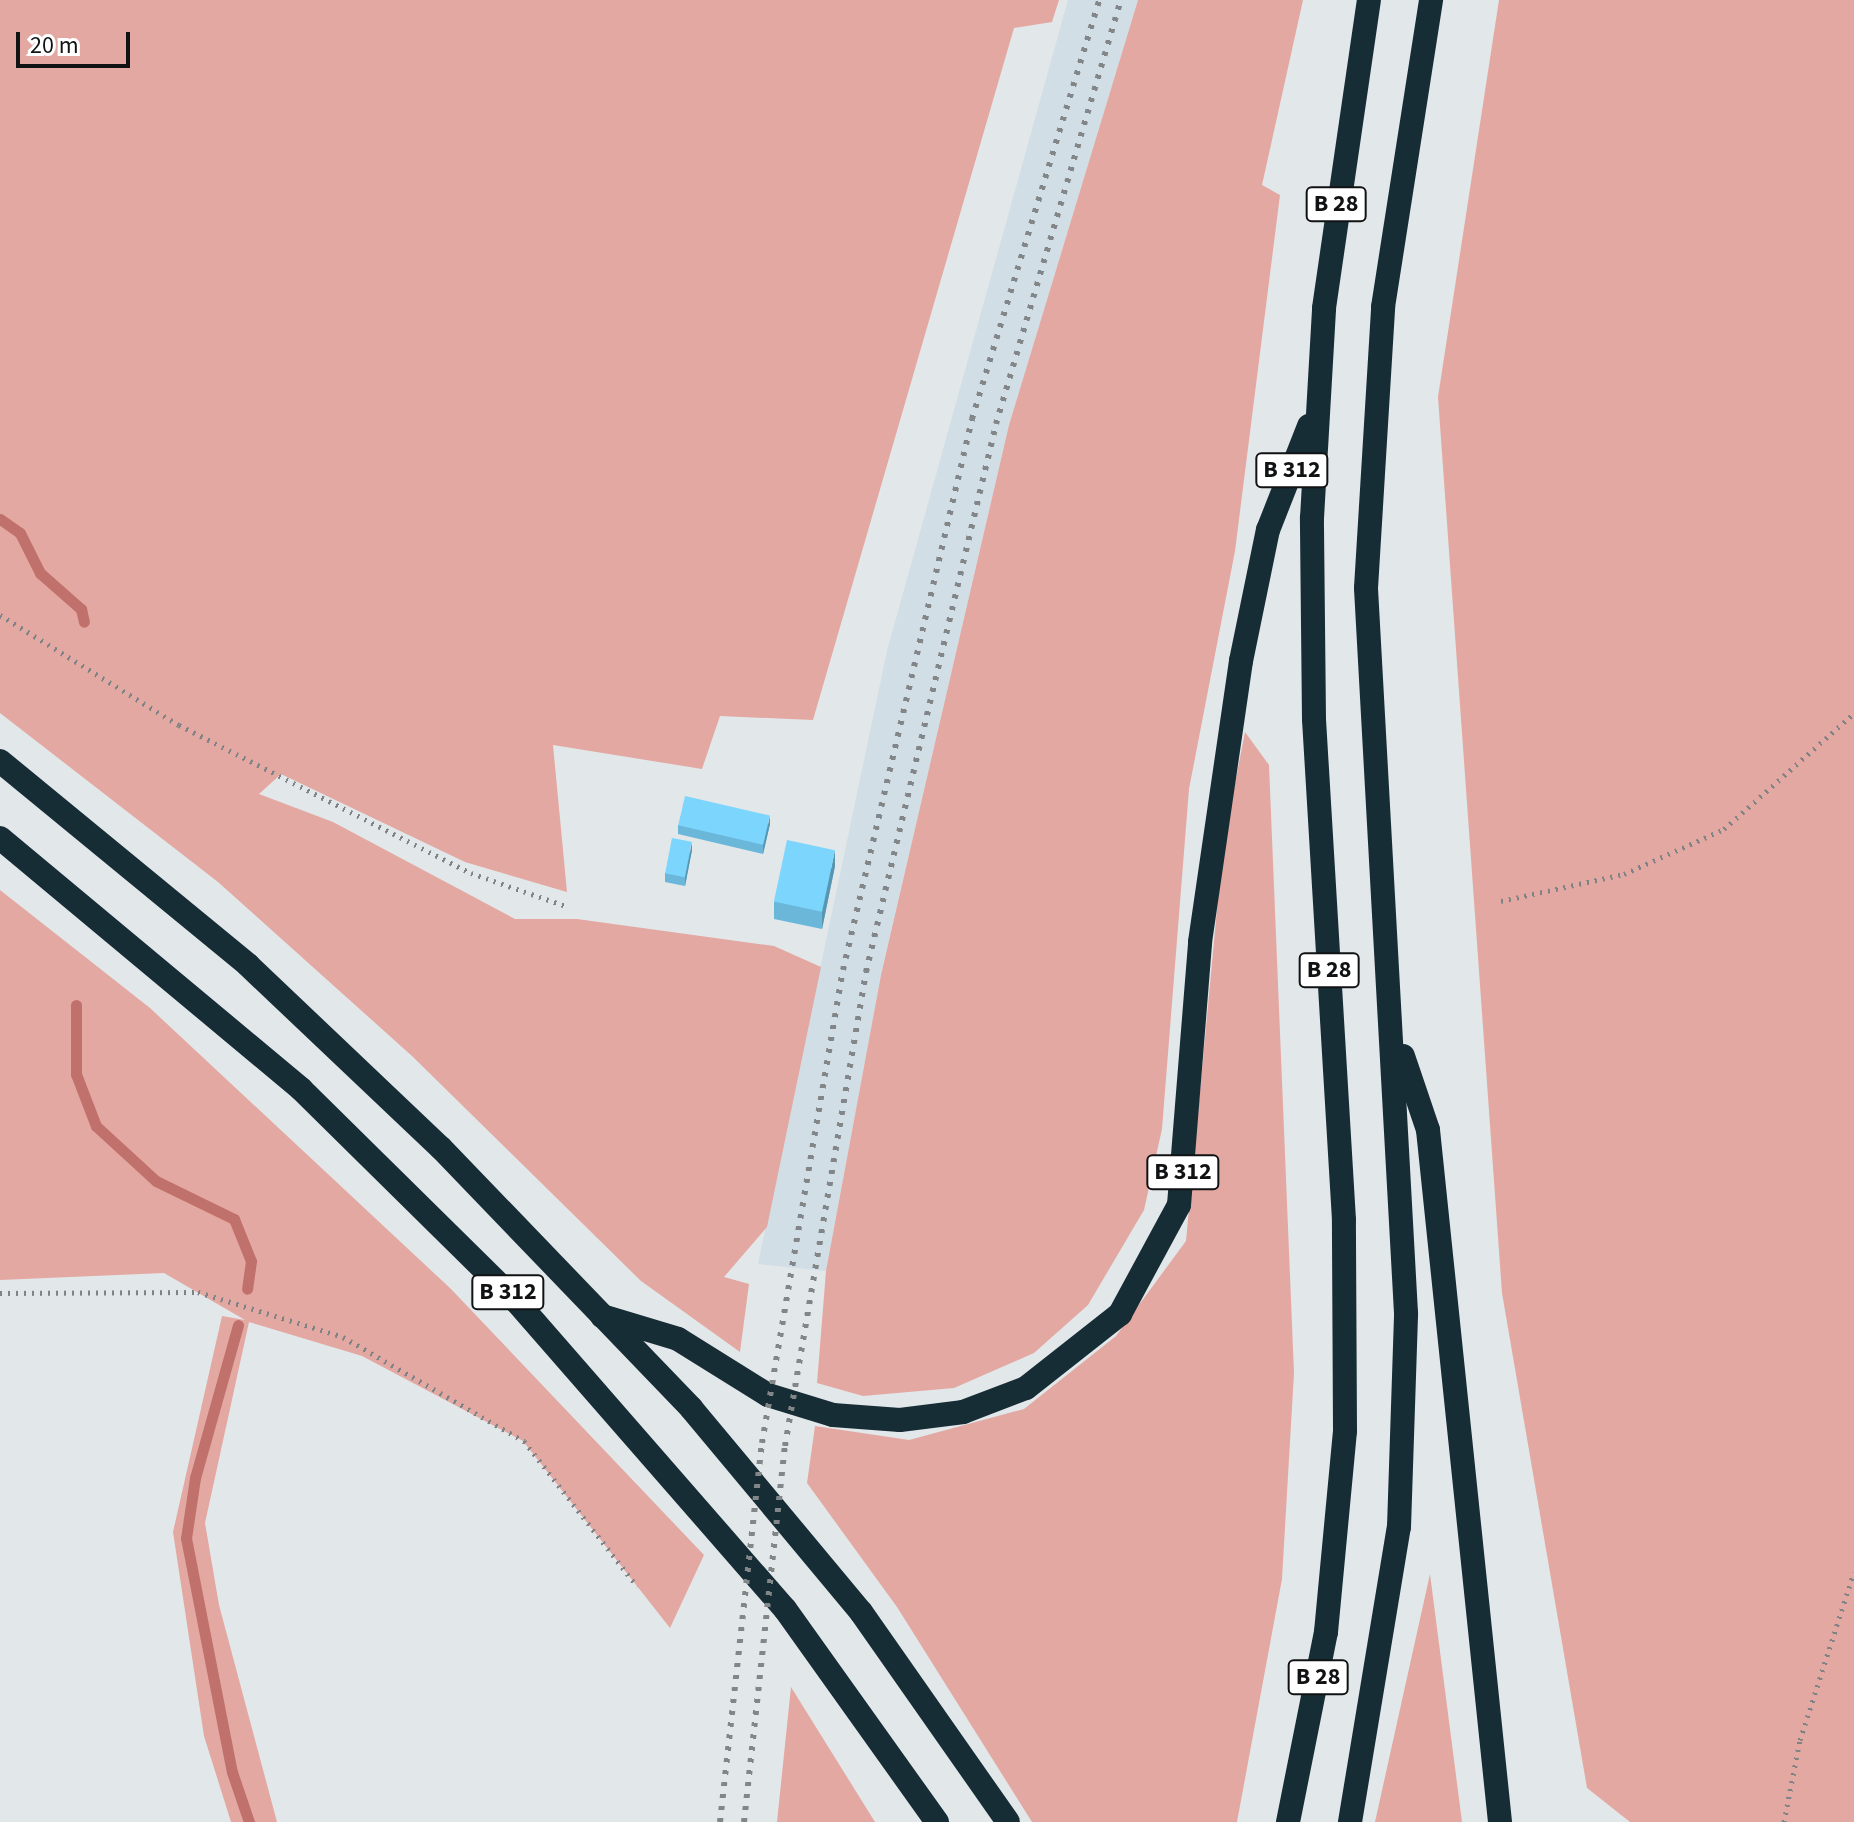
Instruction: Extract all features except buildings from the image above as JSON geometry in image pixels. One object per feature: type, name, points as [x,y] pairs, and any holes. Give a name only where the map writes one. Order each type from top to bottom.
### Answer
[{"type":"highway","name":"B 28","points":[[1288,1822],[1326,1632],[1345,1431],[1344,1220],[1311,635],[1316,410],[1335,213],[1369,0]]},
{"type":"highway","name":"B 28","points":[[1350,1822],[1399,1527],[1406,1313],[1393,1027],[1366,588],[1383,307],[1431,0]]},
{"type":"highway","name":"B 312","points":[[602,1316],[678,1339],[768,1395],[833,1415],[900,1420],[963,1412],[1026,1388],[1120,1314],[1179,1205],[1201,927],[1241,661],[1268,530],[1316,410]]},
{"type":"highway","name":"B 312","points":[[0,761],[248,965],[441,1148],[602,1316],[801,1536],[1008,1822]]},
{"type":"highway","name":"B 312","points":[[0,838],[301,1089],[527,1312],[785,1609],[937,1822]]},
{"type":"highway","name":"B 28","points":[[1393,1027],[1428,1130],[1500,1822]]},
{"type":"path","points":[[0,615],[193,732],[471,873],[566,906]]},
{"type":"path","points":[[1501,901],[1624,874],[1724,829],[1854,713]]},
{"type":"path","points":[[0,1293],[198,1292],[343,1337],[524,1441],[637,1586]]},
{"type":"path","points":[[1784,1822],[1800,1740],[1854,1572]]},
{"type":"shaded area","points":[[0,0],[1059,0],[1052,22],[1014,28],[813,720],[720,716],[702,769],[553,745],[567,892],[465,862],[281,774],[259,794],[333,822],[515,919],[577,919],[774,946],[821,967],[767,1227],[724,1277],[749,1284],[740,1352],[641,1281],[412,1056],[218,882],[0,713]]},
{"type":"shaded area","points":[[1068,0],[1138,0],[1009,425],[881,975],[826,1271],[758,1264],[887,651]]},
{"type":"shaded area","points":[[1138,0],[1303,0],[1262,185],[1280,195],[1235,551],[1189,789],[1162,1129],[1144,1210],[1088,1305],[1034,1353],[954,1388],[863,1396],[817,1383],[826,1271],[881,975],[1009,425]]},
{"type":"shaded area","points":[[1499,0],[1854,0],[1854,1822],[1630,1822],[1587,1788],[1502,1293],[1438,397]]},
{"type":"shaded area","points":[[1245,732],[1269,765],[1294,1373],[1282,1579],[1237,1822],[1032,1822],[897,1607],[807,1483],[815,1426],[909,1440],[1024,1409],[1116,1336],[1186,1241],[1223,845]]},
{"type":"shaded area","points":[[0,890],[150,1008],[451,1289],[704,1555],[670,1628],[523,1441],[362,1356],[249,1322],[205,1523],[219,1605],[277,1822],[231,1822],[204,1736],[173,1532],[222,1316],[245,1320],[164,1273],[0,1280]]},
{"type":"shaded area","points":[[1430,1574],[1462,1822],[1375,1822]]},
{"type":"shaded area","points":[[791,1687],[875,1822],[777,1822]]},
{"type":"waterway","points":[[0,519],[20,533],[40,573],[81,609],[84,622]]},
{"type":"waterway","points":[[76,1005],[76,1074],[96,1126],[156,1181],[234,1219],[251,1261],[247,1289]]},
{"type":"waterway","points":[[238,1325],[195,1478],[186,1538],[232,1772],[249,1822]]},
{"type":"railway","points":[[720,1822],[762,1443],[843,970],[972,419],[1099,0]]},
{"type":"railway","points":[[744,1822],[785,1446],[866,972],[996,424],[1121,0]]}]
